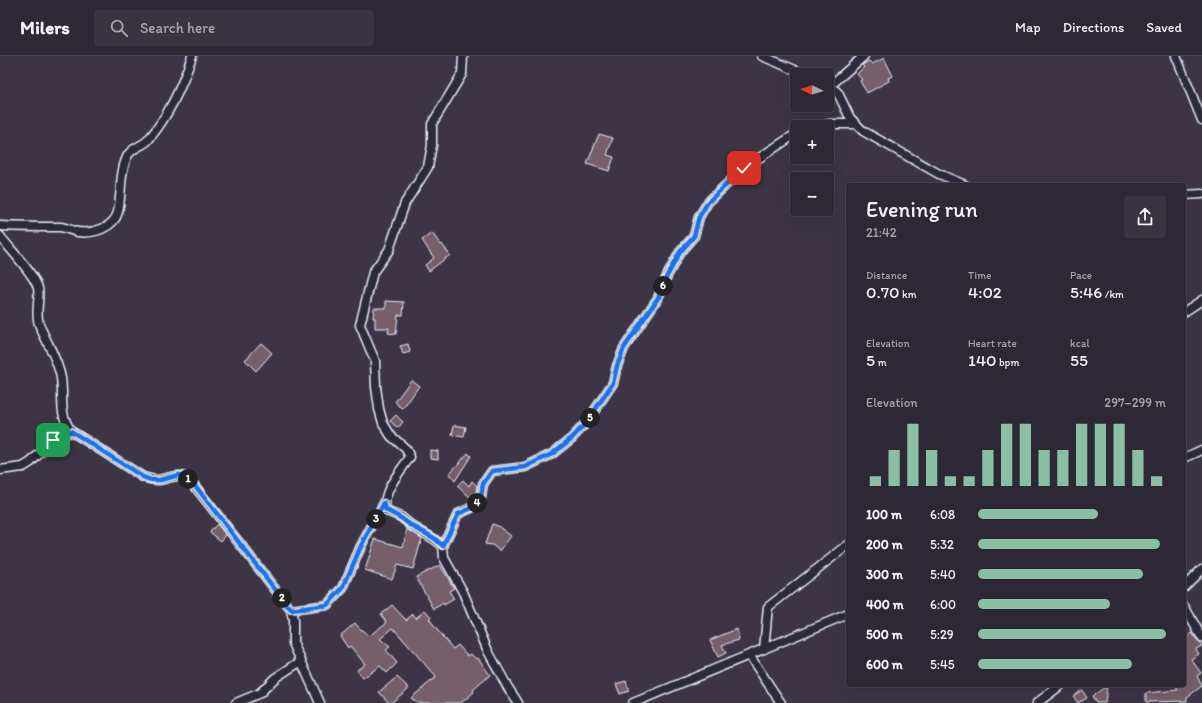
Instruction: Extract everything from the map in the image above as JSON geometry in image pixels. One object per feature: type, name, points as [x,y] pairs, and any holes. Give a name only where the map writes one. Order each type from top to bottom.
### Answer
[{"type":"street","points":[[0,226],[64,228],[87,233],[108,226],[114,221],[118,213],[122,180],[128,156],[134,148],[148,142],[158,128],[187,71],[192,56]]},
{"type":"street","points":[[291,610],[327,605],[343,588],[361,546],[395,479],[410,457],[406,449],[392,436],[383,423],[378,402],[375,361],[360,325],[373,272],[388,250],[405,204],[428,167],[432,145],[432,124],[462,74],[463,56]]},
{"type":"street","points":[[762,56],[790,68]]},
{"type":"street","points":[[834,79],[864,56]]},
{"type":"street","points":[[1176,56],[1202,120]]},
{"type":"street","points":[[834,88],[838,92],[850,118],[864,131],[877,140],[939,174],[959,183]]},
{"type":"street","points":[[834,124],[856,124]]},
{"type":"street","points":[[518,703],[506,686],[488,651],[463,592],[444,558],[443,546],[458,514],[472,508],[478,501],[481,497],[483,484],[492,471],[525,467],[552,454],[572,438],[587,422],[613,383],[617,366],[624,348],[658,298],[667,276],[680,252],[694,236],[699,217],[708,202],[744,168],[790,138]]},
{"type":"street","points":[[1186,195],[1202,194]]},
{"type":"street","points":[[0,236],[36,281],[38,294],[38,322],[57,364],[61,378],[63,417],[71,431],[143,477],[151,480],[160,480],[179,475],[190,480],[291,610],[294,620],[293,643],[320,703]]},
{"type":"street","points":[[1186,311],[1202,300]]},
{"type":"street","points":[[0,470],[23,467],[31,462],[53,440],[71,431]]},
{"type":"street","points":[[1186,457],[1202,450]]},
{"type":"street","points":[[384,503],[386,510],[434,538],[443,546]]},
{"type":"street","points":[[764,649],[768,607],[846,547]]},
{"type":"street","points":[[1186,585],[1202,569]]},
{"type":"street","points":[[1186,610],[1202,638]]},
{"type":"street","points":[[633,703],[846,615]]},
{"type":"street","points":[[749,655],[781,703]]},
{"type":"street","points":[[236,703],[260,693],[275,678],[301,662]]},
{"type":"street","points":[[1037,703],[1058,687]]},
{"type":"building","points":[[884,58],[893,76],[888,78],[889,81],[867,93],[860,81],[862,80],[857,74],[864,67],[862,65],[869,61],[872,64]]},
{"type":"building","points":[[599,134],[613,138],[607,155],[614,157],[609,171],[587,164]]},
{"type":"building","points":[[432,233],[450,255],[429,271],[425,265],[434,258],[422,240]]},
{"type":"building","points":[[386,301],[404,302],[403,315],[398,315],[396,334],[388,333],[389,328],[375,328],[375,318],[373,318],[374,308],[386,308]]},
{"type":"building","points":[[261,343],[272,353],[256,371],[245,360]]},
{"type":"building","points":[[408,344],[410,352],[403,354],[400,346]]},
{"type":"building","points":[[411,380],[419,386],[403,409],[395,402]]},
{"type":"building","points":[[396,415],[403,422],[398,428],[390,421]]},
{"type":"building","points":[[454,425],[466,427],[464,437],[452,435]]},
{"type":"building","points":[[430,450],[438,451],[438,459],[430,458]]},
{"type":"building","points":[[468,453],[471,456],[455,481],[449,474]]},
{"type":"building","points":[[463,480],[469,486],[472,481],[477,486],[476,492],[471,498],[457,486]]},
{"type":"building","points":[[217,524],[226,535],[221,541],[210,532]]},
{"type":"building","points":[[492,524],[498,526],[511,536],[500,551],[492,545],[485,544]]},
{"type":"building","points":[[407,529],[422,538],[413,569],[397,565],[392,579],[365,570],[375,539],[403,547]]},
{"type":"building","points":[[440,565],[454,588],[449,591],[454,599],[444,605],[443,603],[434,609],[416,577]]},
{"type":"building","points":[[392,605],[406,620],[413,614],[416,618],[425,610],[431,617],[429,619],[433,625],[453,649],[458,645],[468,656],[471,654],[476,659],[478,658],[490,675],[461,703],[418,703],[411,698],[436,677],[393,628],[380,639],[390,647],[386,650],[397,663],[387,673],[380,666],[363,678],[357,670],[365,664],[350,646],[348,648],[340,636],[355,623],[369,636],[387,622],[381,614]]},
{"type":"building","points":[[737,629],[739,640],[722,645],[726,653],[718,657],[710,640]]},
{"type":"building","points":[[1192,633],[1202,646],[1196,649],[1199,654],[1191,659],[1201,673],[1197,676],[1202,686],[1187,697],[1187,701],[1146,702],[1146,693],[1178,690],[1176,687],[1186,687],[1186,639]]},
{"type":"building","points":[[397,677],[409,688],[389,703],[379,692]]},
{"type":"building","points":[[626,681],[629,691],[620,694],[616,684]]},
{"type":"building","points":[[1107,687],[1105,703],[1096,703],[1092,696]]},
{"type":"building","points":[[1082,690],[1087,698],[1078,703],[1073,696]]},
{"type":"route","points":[[53,440],[71,431],[143,477],[151,480],[160,480],[179,475],[186,477],[197,488],[291,610],[327,605],[343,588],[361,546],[384,503],[386,510],[434,538],[443,546],[458,514],[472,508],[481,497],[483,484],[492,471],[525,467],[552,454],[572,438],[587,422],[613,383],[617,366],[624,348],[658,298],[667,276],[680,252],[694,236],[699,217],[708,202],[744,168]]}]
